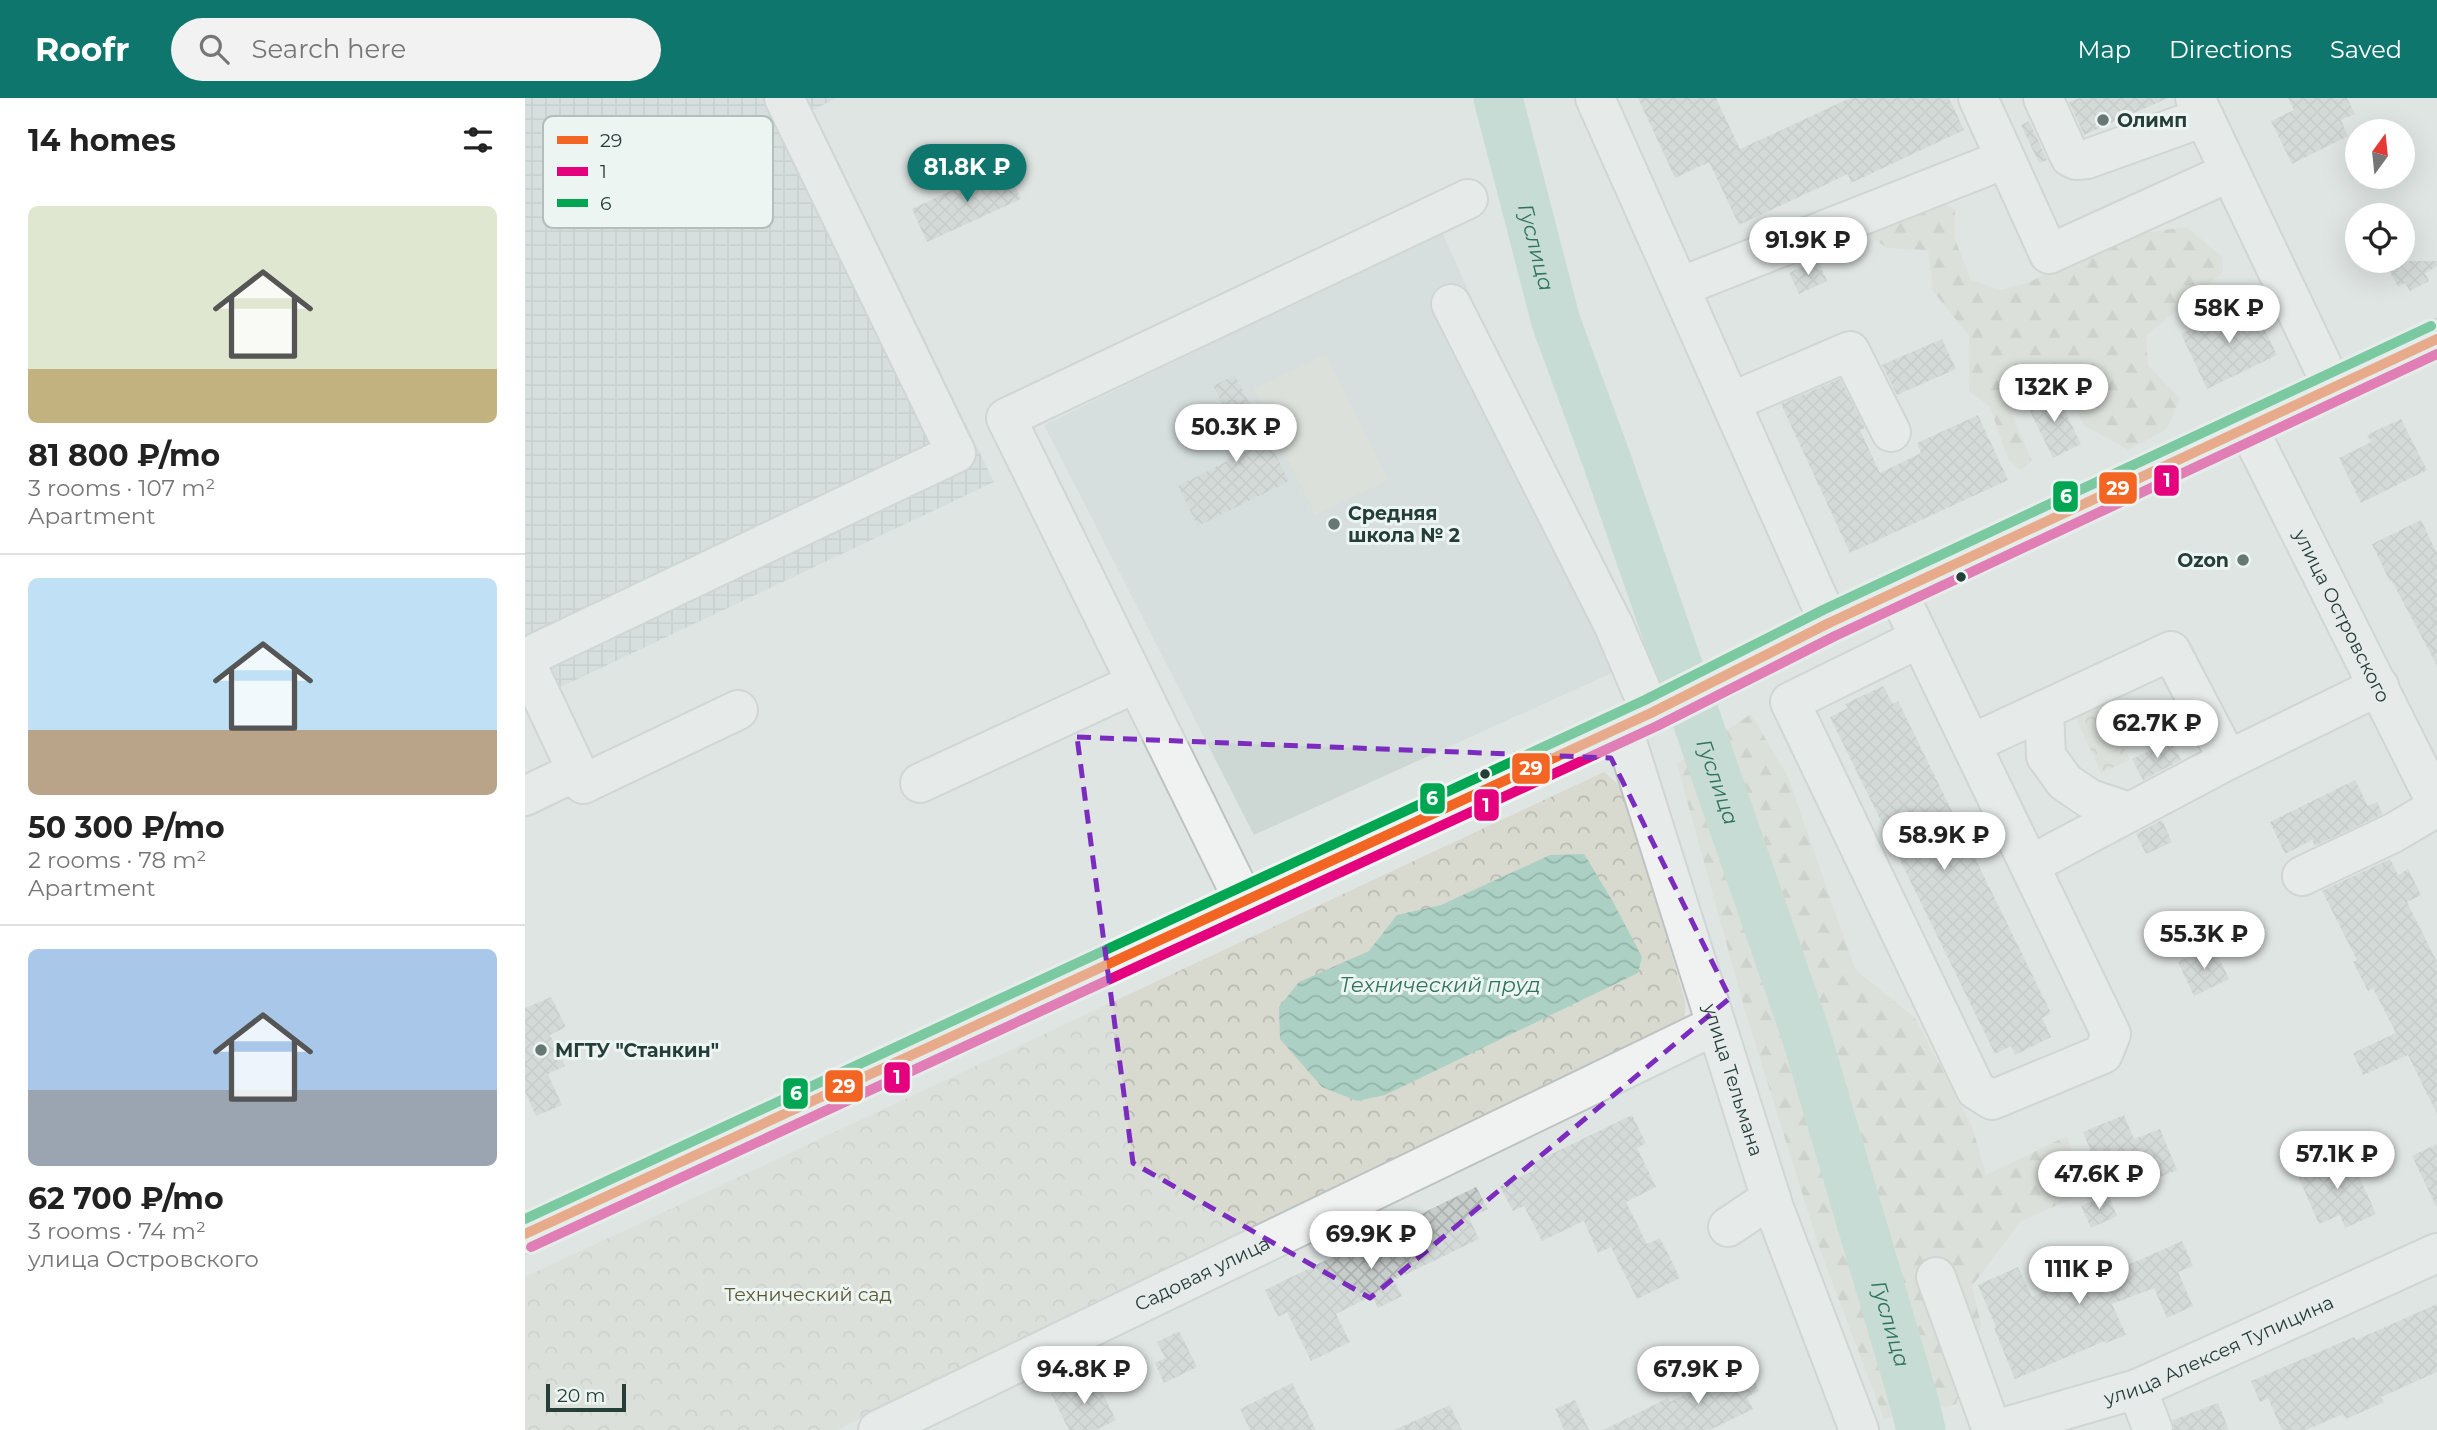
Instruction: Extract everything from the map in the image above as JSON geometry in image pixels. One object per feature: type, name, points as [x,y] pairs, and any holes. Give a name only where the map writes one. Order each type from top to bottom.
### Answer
[{"type":"main road","points":[[525,1234],[1644,716],[1829,623],[2437,339]]},
{"type":"street","points":[[738,710],[583,785],[525,659],[956,453],[784,98]]},
{"type":"street","points":[[1595,98],[1829,623]]},
{"type":"street","points":[[1978,98],[2049,254],[2230,172]]},
{"type":"street","points":[[2043,98],[2070,157],[2076,160],[2087,159],[2200,107],[2333,388]]},
{"type":"street","points":[[1680,287],[2005,159]]},
{"type":"street","points":[[1244,901],[1006,418],[1468,199]]},
{"type":"street","name":"улица Тельмана","points":[[1451,304],[1613,626],[1644,716],[1716,1026],[1771,1198],[1859,1430]]},
{"type":"street","points":[[1731,402],[1850,351],[1891,432]]},
{"type":"street","name":"улица Островского","points":[[2248,428],[2437,806]]},
{"type":"street","points":[[1897,591],[1920,638],[2029,865],[2112,1034],[2103,1054],[1992,1100],[1976,1090],[1790,702],[1920,638]]},
{"type":"street","points":[[1971,744],[2171,651],[2228,760]]},
{"type":"street","points":[[920,783],[1136,682]]},
{"type":"street","points":[[2029,865],[2228,760],[2379,687]]},
{"type":"street","points":[[2044,710],[2046,756],[2065,782],[2090,799],[2129,812]]},
{"type":"street","points":[[525,796],[577,771]]},
{"type":"street","points":[[2302,876],[2393,833],[2437,806]]},
{"type":"street","name":"Садовая улица","points":[[878,1430],[1716,1026]]},
{"type":"street","points":[[1728,1227],[1771,1198]]},
{"type":"street","name":"улица Алексея Тупицина","points":[[1993,1430],[2137,1389],[2437,1253]]},
{"type":"street","points":[[1936,1277],[1993,1430]]},
{"type":"street","points":[[2137,1389],[2153,1430]]},
{"type":"highlighted area","points":[[1077,737],[1611,758],[1730,998],[1370,1298],[1133,1163]]},
{"type":"shaded area","points":[[525,98],[836,98],[813,110],[994,482],[525,704]]},
{"type":"shaded area","name":"Средняя школа № 2","points":[[1442,232],[1618,624],[1614,672],[1254,835],[1044,425]]},
{"type":"green space","points":[[1935,200],[1955,209],[1954,237],[1971,280],[2001,290],[2030,282],[2112,237],[2187,227],[2222,257],[2223,272],[2146,336],[2148,365],[2180,399],[2166,430],[2128,450],[2084,425],[2066,389],[2039,383],[2014,395],[2009,408],[2032,461],[2021,470],[2009,461],[1990,407],[1969,391],[1969,336],[1933,291],[1928,250],[1887,248],[1864,232]]},
{"type":"green space","points":[[1326,354],[1388,480],[1315,515],[1254,389]]},
{"type":"green space","points":[[2104,703],[2130,760],[2101,773],[2075,716]]},
{"type":"green space","points":[[1751,714],[1788,777],[1855,969],[1915,1018],[1972,1126],[1986,1175],[2067,1136],[2082,1194],[2021,1221],[1972,1286],[1981,1325],[1956,1404],[1884,1419],[1820,1250],[1745,1011],[1677,764]]},
{"type":"green space","name":"Технический сад","points":[[1604,772],[1624,790],[1685,1001],[1685,1023],[837,1430],[525,1430],[525,1277]]},
{"type":"water","name":"Технический пруд","points":[[1584,854],[1642,957],[1638,973],[1385,1095],[1357,1101],[1322,1087],[1280,1039],[1279,1007],[1299,982],[1369,951],[1397,915],[1441,905],[1550,855]]},
{"type":"building","points":[[1638,98],[1716,98],[1740,149],[1850,98],[1949,98],[1964,130],[1851,183],[1848,174],[1739,225],[1709,162],[1675,178]]},
{"type":"building","name":"Олимп","points":[[2079,98],[2168,98],[2084,135],[2069,102]]},
{"type":"building","points":[[2288,98],[2347,98],[2355,114],[2341,120],[2345,138],[2292,164],[2271,121],[2294,110]]},
{"type":"building","points":[[2029,121],[2047,160],[2039,163],[2021,125]]},
{"type":"building","points":[[1005,165],[1021,199],[927,242],[912,209]]},
{"type":"building","points":[[1818,260],[1827,281],[1799,294],[1789,273]]},
{"type":"building","points":[[2415,261],[2437,261],[2437,266],[2425,273],[2429,281],[2410,291],[2405,283],[2398,287],[2390,273],[2415,273]]},
{"type":"building","points":[[2251,301],[2277,355],[2207,389],[2181,334]]},
{"type":"building","points":[[1942,339],[1956,369],[1897,395],[1882,365]]},
{"type":"building","points":[[1235,375],[1289,481],[1198,526],[1178,486],[1247,451],[1213,386]]},
{"type":"building","points":[[1840,379],[1865,428],[1860,430],[1880,473],[1921,453],[1917,443],[1978,415],[2008,480],[1850,553],[1781,404]]},
{"type":"building","points":[[2055,391],[2081,444],[2053,458],[2027,405]]},
{"type":"building","points":[[2401,419],[2427,470],[2361,503],[2339,458],[2371,442],[2367,435]]},
{"type":"building","points":[[2421,520],[2437,553],[2437,666],[2372,544]]},
{"type":"building","points":[[1883,686],[1893,704],[1898,701],[2051,1013],[2042,1018],[2051,1037],[2015,1055],[2011,1046],[1995,1054],[1830,717],[1848,708],[1845,704]]},
{"type":"building","points":[[2171,740],[2181,760],[2143,780],[2132,759]]},
{"type":"building","points":[[2355,780],[2368,806],[2377,802],[2383,814],[2315,846],[2312,840],[2285,854],[2270,822]]},
{"type":"building","points":[[2162,820],[2172,842],[2146,854],[2136,834]]},
{"type":"building","points":[[2390,859],[2398,875],[2408,869],[2421,895],[2407,902],[2437,962],[2437,1114],[2408,1055],[2363,1075],[2353,1053],[2396,1033],[2373,988],[2368,991],[2353,962],[2357,960],[2322,891]]},
{"type":"building","points":[[2213,945],[2229,979],[2194,996],[2178,962]]},
{"type":"building","name":"МГТУ \"Станкин\"","points":[[551,997],[566,1027],[550,1035],[565,1066],[548,1074],[562,1105],[536,1116],[525,1092],[525,1008]]},
{"type":"building","points":[[1632,1115],[1646,1143],[1637,1148],[1656,1187],[1626,1202],[1647,1244],[1660,1238],[1680,1278],[1637,1299],[1611,1247],[1598,1253],[1584,1221],[1542,1241],[1524,1206],[1513,1211],[1500,1187],[1534,1170],[1531,1164]]},
{"type":"building","points":[[2124,1115],[2134,1139],[2160,1129],[2177,1170],[2148,1182],[2143,1168],[2104,1184],[2083,1132]]},
{"type":"building","points":[[2437,1144],[2437,1208],[2412,1156]]},
{"type":"building","points":[[2348,1151],[2376,1214],[2345,1228],[2340,1215],[2319,1224],[2297,1174]]},
{"type":"building","points":[[1476,1187],[1488,1209],[1469,1218],[1479,1239],[1394,1280],[1402,1296],[1378,1308],[1372,1296],[1336,1314],[1350,1342],[1311,1361],[1287,1312],[1278,1317],[1265,1290]]},
{"type":"building","points":[[2108,1194],[2117,1216],[2091,1228],[2081,1206]]},
{"type":"building","points":[[2182,1241],[2193,1266],[2178,1272],[2193,1306],[2167,1318],[2154,1288],[2112,1304],[2126,1335],[2106,1343],[2105,1341],[2015,1379],[1978,1285],[2018,1267],[2032,1297],[2079,1277],[2073,1261],[2108,1247],[2117,1270]]},
{"type":"building","points":[[2437,1304],[2437,1372],[2381,1397],[2384,1402],[2346,1419],[2343,1414],[2306,1430],[2282,1430],[2268,1398],[2260,1402],[2251,1381],[2354,1337],[2356,1340]]},
{"type":"building","points":[[1179,1331],[1197,1367],[1164,1383],[1155,1363],[1165,1358],[1157,1342]]},
{"type":"building","points":[[1746,1364],[1759,1391],[1747,1397],[1753,1409],[1710,1430],[1603,1430],[1668,1398],[1670,1402]]},
{"type":"building","points":[[1093,1374],[1116,1420],[1096,1430],[1069,1430],[1051,1394]]},
{"type":"building","points":[[1292,1383],[1316,1430],[1250,1430],[1240,1409]]},
{"type":"building","points":[[1575,1400],[1589,1430],[1564,1430],[1555,1409]]},
{"type":"building","points":[[2218,1403],[2229,1430],[2174,1430],[2173,1420]]},
{"type":"building","points":[[1450,1405],[1462,1430],[1394,1430]]},
{"type":"waterway","name":"Гуслица","points":[[1498,98],[1556,322],[1606,458],[1806,1035],[1921,1430]]},
{"type":"transit line","name":"6","points":[[525,1219],[1645,700],[1823,610],[2431,326]]},
{"type":"transit line","name":"29","points":[[525,1234],[1651,713],[1829,623],[2437,339]]},
{"type":"transit line","name":"1","points":[[531,1247],[1657,726],[1835,636],[2437,354]]},
{"type":"place","name":"Олимп","points":[[2103,120]]},
{"type":"place","name":"Средняя школа № 2","points":[[1334,524]]},
{"type":"place","name":"Ozon","points":[[2243,560]]},
{"type":"place","name":"МГТУ \"Станкин\"","points":[[541,1050]]}]
